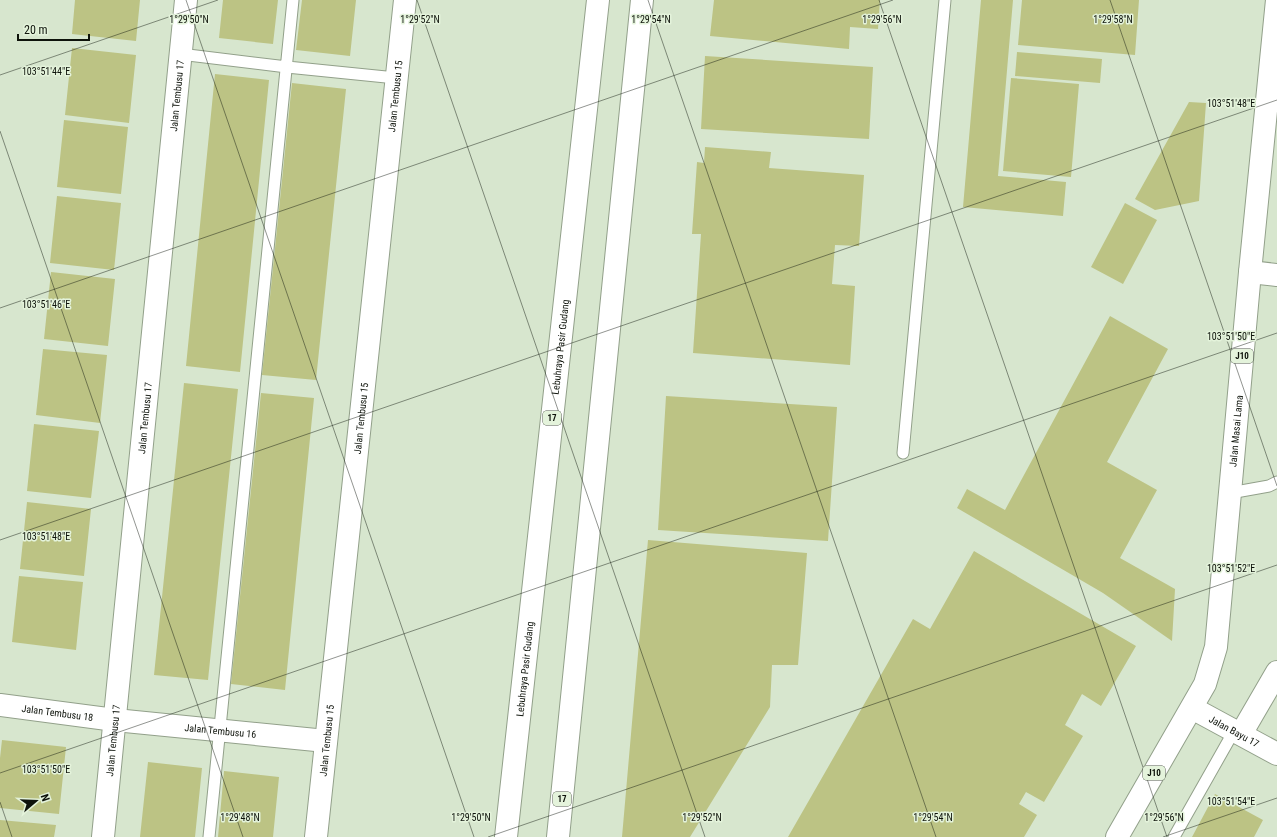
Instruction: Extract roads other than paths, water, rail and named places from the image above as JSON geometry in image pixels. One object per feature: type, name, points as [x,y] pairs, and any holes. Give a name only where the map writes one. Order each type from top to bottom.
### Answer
[{"type":"main road","name":"Jalan Tembusu 17","points":[[103,837],[186,0]]},
{"type":"main road","name":"Jalan Tembusu 15","points":[[316,837],[405,0]]},
{"type":"main road","name":"Lebuhraya Pasir Gudang","points":[[506,837],[598,0]]},
{"type":"main road","name":"17","points":[[558,837],[642,0]]},
{"type":"main road","name":"Jalan Masai Lama","points":[[1117,837],[1205,684],[1216,647],[1250,272],[1277,0]]},
{"type":"main road","points":[[1250,272],[1277,275]]},
{"type":"main road","points":[[1237,733],[1277,672]]},
{"type":"main road","name":"Jalan Tembusu 18","points":[[0,705],[115,720]]},
{"type":"main road","name":"Jalan Bayu 17","points":[[1192,708],[1277,754]]},
{"type":"main road","name":"Jalan Tembusu 16","points":[[115,720],[326,741]]},
{"type":"lane","points":[[209,837],[293,0]]},
{"type":"lane","points":[[903,453],[945,0]]},
{"type":"lane","points":[[180,54],[396,78]]},
{"type":"lane","points":[[1230,493],[1269,486],[1277,482]]},
{"type":"lane","points":[[1174,837],[1237,733]]}]
